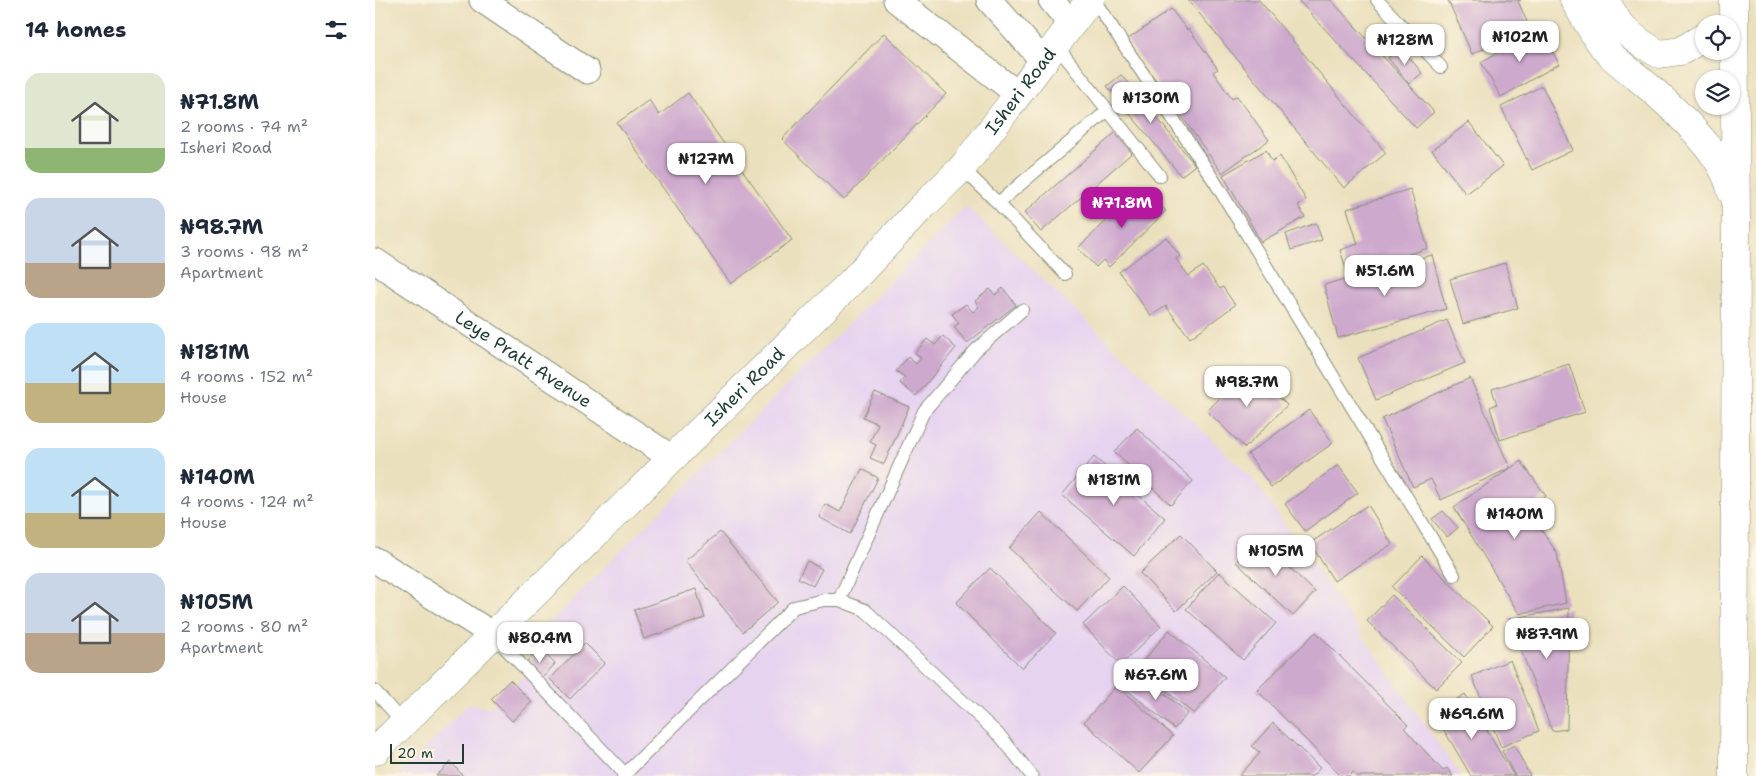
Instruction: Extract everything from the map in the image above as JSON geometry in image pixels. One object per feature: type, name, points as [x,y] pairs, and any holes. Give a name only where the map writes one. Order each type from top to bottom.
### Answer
[{"type":"main road","name":"Isheri Road","points":[[375,751],[851,282],[918,211],[962,168],[1090,0]]},
{"type":"main road","points":[[1574,0],[1605,50],[1670,108],[1702,140],[1718,160],[1730,186],[1737,221]]},
{"type":"main road","points":[[1605,0],[1621,27],[1659,54],[1681,51],[1695,42]]},
{"type":"main road","points":[[1718,15],[1722,0]]},
{"type":"main road","points":[[1734,0],[1737,221],[1734,776]]},
{"type":"street","points":[[482,0],[587,71]]},
{"type":"street","points":[[896,0],[1019,94]]},
{"type":"street","points":[[989,0],[1057,44]]},
{"type":"street","points":[[1051,0],[1057,44]]},
{"type":"street","name":"Leye Pratt Avenue","points":[[375,261],[671,458]]},
{"type":"street","points":[[375,560],[492,634]]},
{"type":"lane","points":[[1094,0],[1215,182],[1454,575]]},
{"type":"lane","points":[[1377,0],[1441,67]]},
{"type":"lane","points":[[1057,44],[1160,176]]},
{"type":"lane","points":[[998,203],[1108,110]]},
{"type":"lane","points":[[962,168],[1065,274]]},
{"type":"lane","points":[[839,600],[924,411],[976,350],[1022,310]]},
{"type":"lane","points":[[492,634],[624,775],[794,607],[823,600],[839,600],[865,610],[1001,737],[1033,776]]},
{"type":"lane","points":[[375,691],[403,723]]},
{"type":"shaded area","points":[[966,206],[1252,478],[1461,776],[398,776],[468,704],[490,708],[537,664],[532,640]]},
{"type":"building","points":[[1188,0],[1259,0],[1386,153],[1344,188]]},
{"type":"building","points":[[1298,0],[1331,0],[1434,112],[1416,128]]},
{"type":"building","points":[[1448,0],[1521,0],[1518,1],[1530,29],[1472,54]]},
{"type":"building","points":[[1171,9],[1187,30],[1189,29],[1218,69],[1213,72],[1232,99],[1237,96],[1269,140],[1222,173],[1127,40]]},
{"type":"building","points":[[1540,28],[1559,64],[1501,97],[1481,62]]},
{"type":"building","points":[[884,33],[946,94],[844,200],[782,139]]},
{"type":"building","points":[[1401,47],[1422,73],[1409,84],[1388,58]]},
{"type":"building","points":[[1121,75],[1139,95],[1143,92],[1159,110],[1154,114],[1195,165],[1181,176],[1107,86]]},
{"type":"building","points":[[1542,86],[1573,150],[1532,170],[1501,107]]},
{"type":"building","points":[[688,93],[792,240],[731,284],[617,123],[649,100],[659,115]]},
{"type":"building","points":[[1469,122],[1503,166],[1466,194],[1432,150]]},
{"type":"building","points":[[1115,133],[1132,153],[1041,232],[1024,213]]},
{"type":"building","points":[[1266,150],[1272,161],[1280,156],[1306,200],[1298,205],[1305,217],[1261,242],[1223,175]]},
{"type":"building","points":[[1142,187],[1166,211],[1109,267],[1103,260],[1096,267],[1078,248]]},
{"type":"building","points":[[1410,189],[1428,248],[1348,274],[1340,250],[1358,244],[1347,209]]},
{"type":"building","points":[[1316,223],[1322,240],[1291,250],[1286,234]]},
{"type":"building","points":[[1166,237],[1180,256],[1176,259],[1189,276],[1203,266],[1220,289],[1223,287],[1235,305],[1190,338],[1166,306],[1151,316],[1119,272]]},
{"type":"building","points":[[1432,255],[1446,309],[1338,338],[1324,285]]},
{"type":"building","points":[[1505,263],[1518,308],[1463,324],[1450,279]]},
{"type":"building","points":[[1003,288],[1016,305],[967,343],[954,327],[959,323],[952,314],[966,304],[973,312],[979,307],[975,301],[990,289],[995,295]]},
{"type":"building","points":[[1447,320],[1465,363],[1376,400],[1358,358]]},
{"type":"building","points":[[943,336],[956,348],[916,396],[900,383],[905,377],[896,371],[908,357],[916,364],[921,358],[915,353],[927,339],[935,345]]},
{"type":"building","points":[[1569,364],[1585,412],[1500,440],[1490,407],[1497,404],[1492,389]]},
{"type":"building","points":[[1249,368],[1287,405],[1245,448],[1207,411]]},
{"type":"building","points":[[1470,378],[1510,468],[1441,500],[1431,479],[1413,487],[1382,419]]},
{"type":"building","points":[[875,392],[909,407],[884,464],[870,458],[876,445],[870,442],[878,424],[863,417]]},
{"type":"building","points":[[1309,410],[1333,443],[1271,487],[1248,454]]},
{"type":"building","points":[[1137,428],[1193,481],[1171,505],[1114,452]]},
{"type":"building","points":[[1094,457],[1165,518],[1134,556],[1062,495]]},
{"type":"building","points":[[1521,461],[1546,496],[1527,509],[1557,553],[1566,603],[1519,614],[1454,507]]},
{"type":"building","points":[[1338,465],[1358,493],[1305,531],[1285,504]]},
{"type":"building","points":[[862,469],[878,478],[850,534],[819,517],[825,504],[840,512]]},
{"type":"building","points":[[1368,505],[1392,544],[1334,581],[1310,543]]},
{"type":"building","points":[[1443,511],[1458,528],[1447,537],[1432,519]]},
{"type":"building","points":[[1041,512],[1109,577],[1077,611],[1009,548]]},
{"type":"building","points":[[720,532],[778,602],[743,632],[685,561]]},
{"type":"building","points":[[1181,534],[1217,571],[1176,611],[1140,573]]},
{"type":"building","points":[[1259,538],[1315,592],[1293,616],[1236,562]]},
{"type":"building","points":[[1422,556],[1493,626],[1464,657],[1392,587]]},
{"type":"building","points":[[807,561],[822,569],[813,586],[798,578]]},
{"type":"building","points":[[990,568],[1056,633],[1022,668],[956,603]]},
{"type":"building","points":[[1219,572],[1276,623],[1243,660],[1186,609]]},
{"type":"building","points":[[1123,586],[1161,626],[1121,665],[1083,625]]},
{"type":"building","points":[[696,589],[705,618],[644,639],[634,610]]},
{"type":"building","points":[[1392,595],[1462,663],[1436,689],[1367,621]]},
{"type":"building","points":[[1569,608],[1567,729],[1552,731],[1509,619]]},
{"type":"building","points":[[1169,630],[1225,677],[1194,714],[1138,668]]},
{"type":"building","points":[[1316,632],[1408,725],[1404,728],[1443,771],[1447,768],[1453,776],[1356,776],[1353,772],[1349,776],[1341,776],[1257,690]]},
{"type":"building","points":[[585,643],[605,663],[570,699],[550,679]]},
{"type":"building","points":[[540,648],[555,664],[541,679],[525,664]]},
{"type":"building","points":[[1510,660],[1539,731],[1501,747],[1472,676]]},
{"type":"building","points":[[1138,672],[1188,713],[1174,729],[1125,688]]},
{"type":"building","points":[[510,680],[532,702],[512,721],[491,699]]},
{"type":"building","points":[[1117,685],[1173,736],[1139,773],[1084,722]]},
{"type":"building","points":[[1465,694],[1514,776],[1471,776],[1434,713]]},
{"type":"building","points":[[1273,723],[1320,768],[1312,776],[1239,776],[1260,753],[1252,746]]},
{"type":"building","points":[[1514,745],[1530,776],[1515,776],[1502,751]]},
{"type":"building","points":[[451,762],[463,776],[436,776]]}]
